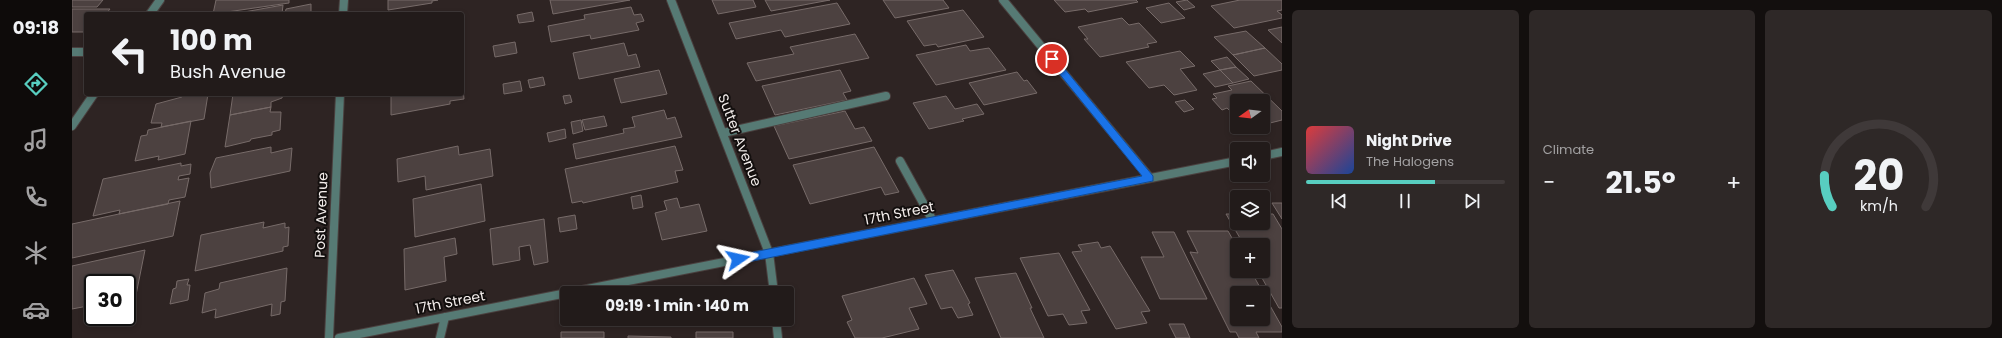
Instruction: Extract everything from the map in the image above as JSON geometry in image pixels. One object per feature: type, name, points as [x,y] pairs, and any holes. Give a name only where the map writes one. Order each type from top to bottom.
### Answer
[{"type":"street","points":[[151,12],[160,0]]},
{"type":"street","points":[[343,12],[344,0]]},
{"type":"street","name":"Sutter Avenue","points":[[671,0],[769,253],[773,286]]},
{"type":"street","points":[[1003,0],[1150,178]]},
{"type":"street","points":[[72,52],[84,52]]},
{"type":"street","points":[[72,126],[93,96]]},
{"type":"street","name":"Post Avenue","points":[[329,338],[340,96]]},
{"type":"street","points":[[723,133],[886,96]]},
{"type":"street","points":[[1270,155],[1282,152]]},
{"type":"street","points":[[900,161],[933,221]]},
{"type":"street","name":"17th Street","points":[[602,286],[1230,162]]},
{"type":"street","name":"17th Street","points":[[339,338],[560,294]]},
{"type":"street","points":[[440,338],[444,317]]},
{"type":"street","points":[[777,326],[778,338]]},
{"type":"building","points":[[72,0],[103,0],[97,7],[72,7]]},
{"type":"building","points":[[216,0],[289,0],[289,3],[227,12],[213,12]]},
{"type":"building","points":[[388,0],[438,0],[432,1],[432,3],[388,10]]},
{"type":"building","points":[[550,0],[630,0],[553,14]]},
{"type":"building","points":[[712,0],[753,0],[756,7],[718,14]]},
{"type":"building","points":[[765,0],[830,0],[771,11]]},
{"type":"building","points":[[883,0],[943,0],[949,8],[895,18]]},
{"type":"building","points":[[1054,0],[1136,0],[1138,2],[1088,12],[1085,9],[1065,12]]},
{"type":"building","points":[[1187,0],[1195,7],[1184,10],[1176,2]]},
{"type":"building","points":[[1240,0],[1282,0],[1282,10],[1277,11],[1282,15],[1282,18],[1234,28],[1211,6]]},
{"type":"building","points":[[837,3],[850,24],[785,37],[781,30],[736,39],[729,23]]},
{"type":"building","points":[[1169,3],[1185,18],[1161,23],[1146,8]]},
{"type":"building","points":[[311,4],[311,12],[285,12],[286,9]]},
{"type":"building","points":[[283,5],[282,12],[244,12]]},
{"type":"building","points":[[631,7],[634,15],[641,14],[644,21],[636,23],[639,30],[591,39],[590,35],[551,42],[548,26],[585,19],[584,15]]},
{"type":"building","points":[[72,9],[110,9],[108,12],[84,12],[84,32],[72,32]]},
{"type":"building","points":[[963,10],[984,37],[938,47],[936,44],[924,46],[907,21]]},
{"type":"building","points":[[532,12],[534,21],[519,23],[517,15]]},
{"type":"building","points":[[1122,18],[1129,25],[1139,23],[1157,42],[1147,44],[1149,47],[1100,57],[1084,39],[1088,39],[1078,27]]},
{"type":"building","points":[[1282,27],[1282,43],[1268,30]]},
{"type":"building","points":[[1246,31],[1265,48],[1233,55],[1214,37]]},
{"type":"building","points":[[855,34],[869,58],[756,81],[747,63],[794,54],[790,47]]},
{"type":"building","points":[[515,42],[517,53],[495,57],[493,46]]},
{"type":"building","points":[[624,43],[628,56],[636,54],[640,67],[579,79],[573,53]]},
{"type":"building","points":[[966,45],[970,51],[989,48],[1006,70],[936,85],[916,55]]},
{"type":"building","points":[[1265,48],[1282,64],[1282,70],[1254,76],[1233,55]]},
{"type":"building","points":[[1180,51],[1195,66],[1180,69],[1197,90],[1174,95],[1164,85],[1149,88],[1126,62]]},
{"type":"building","points":[[1227,57],[1236,67],[1220,70],[1211,61]]},
{"type":"building","points":[[1236,67],[1249,79],[1233,83],[1220,70]]},
{"type":"building","points":[[659,70],[667,94],[621,103],[614,79]]},
{"type":"building","points":[[840,70],[851,91],[843,93],[847,100],[775,115],[762,86]]},
{"type":"building","points":[[1220,70],[1233,83],[1215,87],[1203,74]]},
{"type":"building","points":[[1017,72],[1024,81],[1027,80],[1037,93],[984,105],[969,83]]},
{"type":"building","points":[[543,77],[545,85],[530,88],[528,80]]},
{"type":"building","points":[[520,81],[522,91],[504,94],[503,84]]},
{"type":"building","points":[[1251,81],[1264,94],[1230,94],[1230,111],[1227,108],[1222,110],[1212,99],[1217,98],[1213,94],[1232,90],[1228,86]]},
{"type":"building","points":[[570,95],[572,102],[565,104],[563,96]]},
{"type":"building","points":[[208,96],[204,119],[161,127],[162,123],[151,123],[156,104],[182,97]]},
{"type":"building","points":[[233,96],[282,96],[282,98],[271,102],[271,107],[230,115]]},
{"type":"building","points":[[391,96],[464,96],[464,99],[450,101],[450,104],[391,115]]},
{"type":"building","points":[[946,96],[955,109],[977,104],[984,114],[962,119],[964,121],[929,129],[913,103]]},
{"type":"building","points":[[1270,99],[1282,111],[1282,120],[1270,123]]},
{"type":"building","points":[[1185,100],[1194,109],[1184,112],[1175,102]]},
{"type":"building","points":[[271,107],[270,112],[281,112],[280,130],[272,132],[272,135],[251,139],[250,141],[225,147],[230,115]]},
{"type":"building","points":[[664,110],[667,119],[675,117],[682,137],[576,159],[573,144],[624,133],[623,129],[635,127],[632,117]]},
{"type":"building","points":[[845,111],[855,129],[864,127],[872,141],[789,159],[774,126]]},
{"type":"building","points":[[604,116],[607,126],[585,130],[582,120]]},
{"type":"building","points":[[581,120],[583,131],[573,134],[571,122]]},
{"type":"building","points":[[191,121],[185,154],[158,160],[159,156],[135,161],[141,136],[147,135],[148,130]]},
{"type":"building","points":[[565,129],[566,138],[549,142],[547,133]]},
{"type":"building","points":[[458,146],[459,155],[490,149],[493,176],[426,190],[425,176],[398,182],[397,159]]},
{"type":"building","points":[[675,146],[683,170],[675,171],[678,182],[583,203],[582,201],[572,203],[565,169]]},
{"type":"building","points":[[271,147],[271,153],[292,148],[290,171],[211,188],[210,173],[216,158]]},
{"type":"building","points":[[874,147],[899,192],[885,195],[881,187],[810,204],[793,165]]},
{"type":"building","points":[[181,163],[181,166],[191,164],[190,174],[179,176],[178,180],[189,178],[185,197],[169,200],[168,204],[119,214],[120,210],[93,216],[103,179]]},
{"type":"building","points":[[481,184],[485,221],[415,237],[413,199]]},
{"type":"building","points":[[641,195],[643,207],[633,209],[631,197]]},
{"type":"building","points":[[677,198],[680,208],[699,204],[707,231],[662,240],[655,213],[667,210],[664,201]]},
{"type":"building","points":[[180,201],[173,236],[72,258],[72,224]]},
{"type":"building","points":[[1272,203],[1282,203],[1282,219]]},
{"type":"building","points":[[1226,214],[1230,214],[1230,221]]},
{"type":"building","points":[[1270,214],[1273,214],[1282,229],[1282,308],[1279,308],[1270,292],[1270,286],[1267,286],[1262,278],[1270,278],[1270,238],[1240,238],[1235,230],[1270,230]]},
{"type":"building","points":[[575,215],[577,229],[560,232],[558,218]]},
{"type":"building","points":[[544,219],[548,262],[534,265],[530,245],[519,247],[520,260],[493,265],[490,229]]},
{"type":"building","points":[[264,222],[263,228],[285,223],[285,228],[289,227],[288,246],[283,247],[283,251],[195,271],[201,235]]},
{"type":"building","points":[[1187,231],[1228,231],[1232,238],[1230,238],[1230,278],[1255,278],[1259,286],[1230,286],[1230,326],[1270,326],[1270,305],[1282,327],[1282,332],[1256,332],[1259,338],[1239,338],[1236,332],[1230,332],[1190,252],[1198,253]]},
{"type":"building","points":[[1152,232],[1174,232],[1207,299],[1160,299],[1141,257],[1164,257]]},
{"type":"building","points":[[455,238],[457,254],[444,257],[446,281],[405,290],[404,249]]},
{"type":"building","points":[[1098,242],[1101,248],[1110,246],[1150,311],[1141,312],[1147,323],[1116,329],[1072,252],[1082,251],[1078,245]]},
{"type":"building","points":[[145,250],[136,295],[136,274],[84,274],[84,307],[72,309],[72,266]]},
{"type":"building","points":[[1059,253],[1090,310],[1081,311],[1087,323],[1069,325],[1063,314],[1048,316],[1020,258]]},
{"type":"building","points":[[287,268],[285,301],[281,302],[280,314],[271,316],[272,304],[215,318],[216,309],[202,313],[205,293],[219,289],[220,283]]},
{"type":"building","points":[[953,270],[970,303],[968,304],[973,315],[958,318],[952,307],[941,309],[925,275]]},
{"type":"building","points":[[1016,273],[1044,338],[1001,338],[975,278]]},
{"type":"building","points":[[914,278],[927,304],[909,308],[919,329],[882,338],[855,338],[847,322],[852,320],[842,296]]},
{"type":"building","points":[[189,279],[187,285],[190,285],[188,300],[170,304],[173,289],[176,288],[177,281]]},
{"type":"building","points":[[1169,324],[1184,324],[1190,338],[1176,338]]},
{"type":"building","points":[[561,332],[604,332],[604,338],[561,338]]},
{"type":"building","points":[[696,332],[733,332],[733,338],[696,338]]},
{"type":"building","points":[[628,336],[671,337],[671,338],[628,338]]},
{"type":"route","points":[[738,259],[1150,178],[1052,59]]}]
